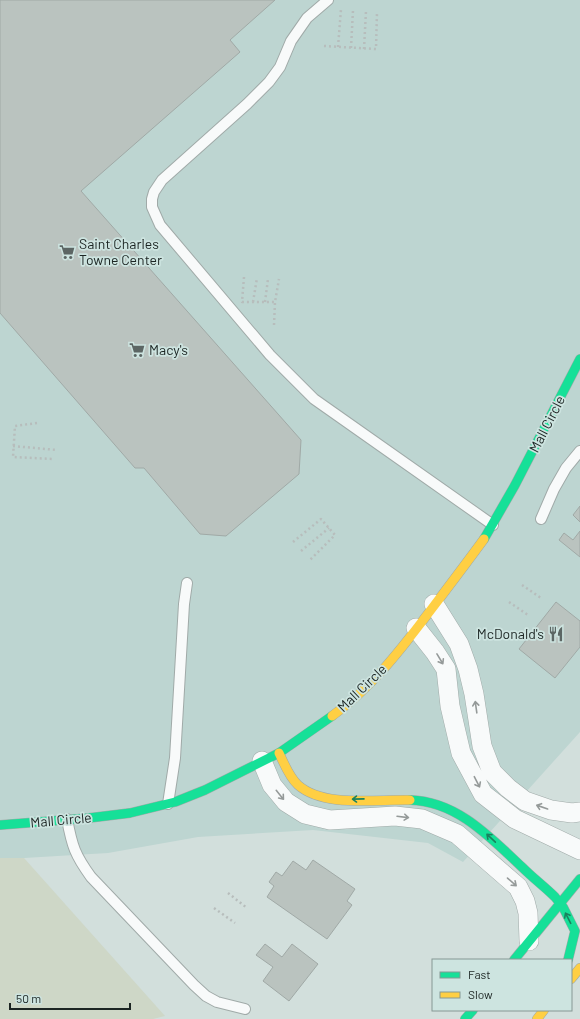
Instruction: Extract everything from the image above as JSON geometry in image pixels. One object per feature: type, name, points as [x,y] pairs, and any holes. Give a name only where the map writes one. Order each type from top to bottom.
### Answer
[{"type":"main road","name":"Mall Circle","points":[[0,825],[130,813],[168,804],[205,790],[262,762],[278,753],[342,709],[366,687],[396,655],[486,538],[516,485],[580,358]]},
{"type":"main road","points":[[278,753],[298,785],[309,794],[331,799],[420,800],[439,805],[456,812],[486,833],[560,903],[575,931],[568,959]]},
{"type":"main road","points":[[515,959],[580,879]]},
{"type":"main road","points":[[572,978],[580,968]]},
{"type":"main road","points":[[465,1019],[471,1011]]},
{"type":"main road","points":[[537,1019],[543,1011]]},
{"type":"street","points":[[434,604],[459,644],[468,669],[474,694],[482,746],[492,772],[508,788],[525,801],[551,810],[572,813],[580,812]]},
{"type":"street","points":[[416,628],[446,669],[450,706],[462,753],[483,794],[515,819],[580,850]]},
{"type":"street","points":[[262,762],[272,785],[286,802],[305,814],[330,820],[395,816],[422,819],[457,834],[518,887],[528,913],[529,941]]},
{"type":"lane","points":[[328,0],[307,18],[291,41],[280,67],[269,82],[248,104],[162,180],[154,192],[152,207],[160,225],[208,283],[270,354],[314,399],[493,524]]},
{"type":"lane","points":[[541,519],[554,489],[566,468],[580,451]]},
{"type":"lane","points":[[168,804],[175,758],[184,604],[187,583]]},
{"type":"lane","points":[[67,819],[72,845],[79,861],[96,883],[206,996],[217,1002],[245,1008]]},
{"type":"path","points":[[338,47],[341,10]]},
{"type":"path","points":[[351,48],[353,10]]},
{"type":"path","points":[[364,48],[366,11]]},
{"type":"path","points":[[324,46],[376,49],[377,12]]},
{"type":"path","points":[[244,277],[242,302],[275,302]]},
{"type":"path","points":[[253,302],[257,278]]},
{"type":"path","points":[[265,302],[268,279]]},
{"type":"path","points":[[274,325],[275,302],[279,279]]},
{"type":"path","points":[[37,423],[15,426],[13,457],[54,459]]},
{"type":"path","points":[[13,446],[57,450]]},
{"type":"path","points":[[293,542],[321,519],[335,535],[309,561]]},
{"type":"path","points":[[301,551],[329,528]]},
{"type":"path","points":[[522,585],[541,598]]},
{"type":"path","points":[[509,602],[528,615]]},
{"type":"path","points":[[228,894],[247,908]]},
{"type":"path","points":[[214,908],[235,923]]},
{"type":"shaded area","points":[[0,0],[580,0],[580,732],[463,862],[428,843],[313,830],[198,837],[108,853],[0,858]]},
{"type":"green space","points":[[0,858],[24,858],[165,1016],[153,1019],[0,1019]]},
{"type":"building","name":"Saint Charles Towne Center","points":[[0,0],[275,0],[230,40],[240,52],[81,191],[301,440],[299,474],[226,536],[200,534],[144,468],[135,468],[0,313]]},
{"type":"building","points":[[580,506],[580,522],[573,515]]},
{"type":"building","points":[[580,531],[580,557],[559,540],[564,533],[573,540]]},
{"type":"building","name":"McDonald's","points":[[556,602],[580,621],[580,647],[555,678],[519,649]]},
{"type":"building","points":[[313,860],[355,889],[347,901],[352,905],[327,939],[267,897],[274,886],[269,882],[276,872],[282,876],[293,861],[306,870]]},
{"type":"building","points":[[265,944],[282,957],[292,944],[318,964],[289,1001],[263,981],[273,967],[256,955]]},
{"type":"traffic: fast","points":[[484,539],[515,485],[580,359]]},
{"type":"traffic: fast","points":[[0,825],[89,818],[130,813],[175,802],[205,790],[279,753],[332,716]]},
{"type":"traffic: fast","points":[[410,800],[427,802],[443,807],[472,823],[555,897],[563,907],[575,931],[568,959]]},
{"type":"traffic: fast","points":[[515,959],[580,879]]},
{"type":"traffic: fast","points":[[465,1019],[472,1011]]},
{"type":"traffic: slow","points":[[332,716],[359,694],[395,656],[484,539]]},
{"type":"traffic: slow","points":[[279,753],[287,770],[295,782],[309,792],[322,797],[351,801],[410,800]]},
{"type":"traffic: slow","points":[[572,978],[580,968]]},
{"type":"traffic: slow","points":[[537,1019],[543,1011]]},
{"type":"place","name":"Saint Charles Towne Center","points":[[67,252]]},
{"type":"place","name":"Macy's","points":[[137,350]]},
{"type":"place","name":"McDonald's","points":[[556,634]]}]
